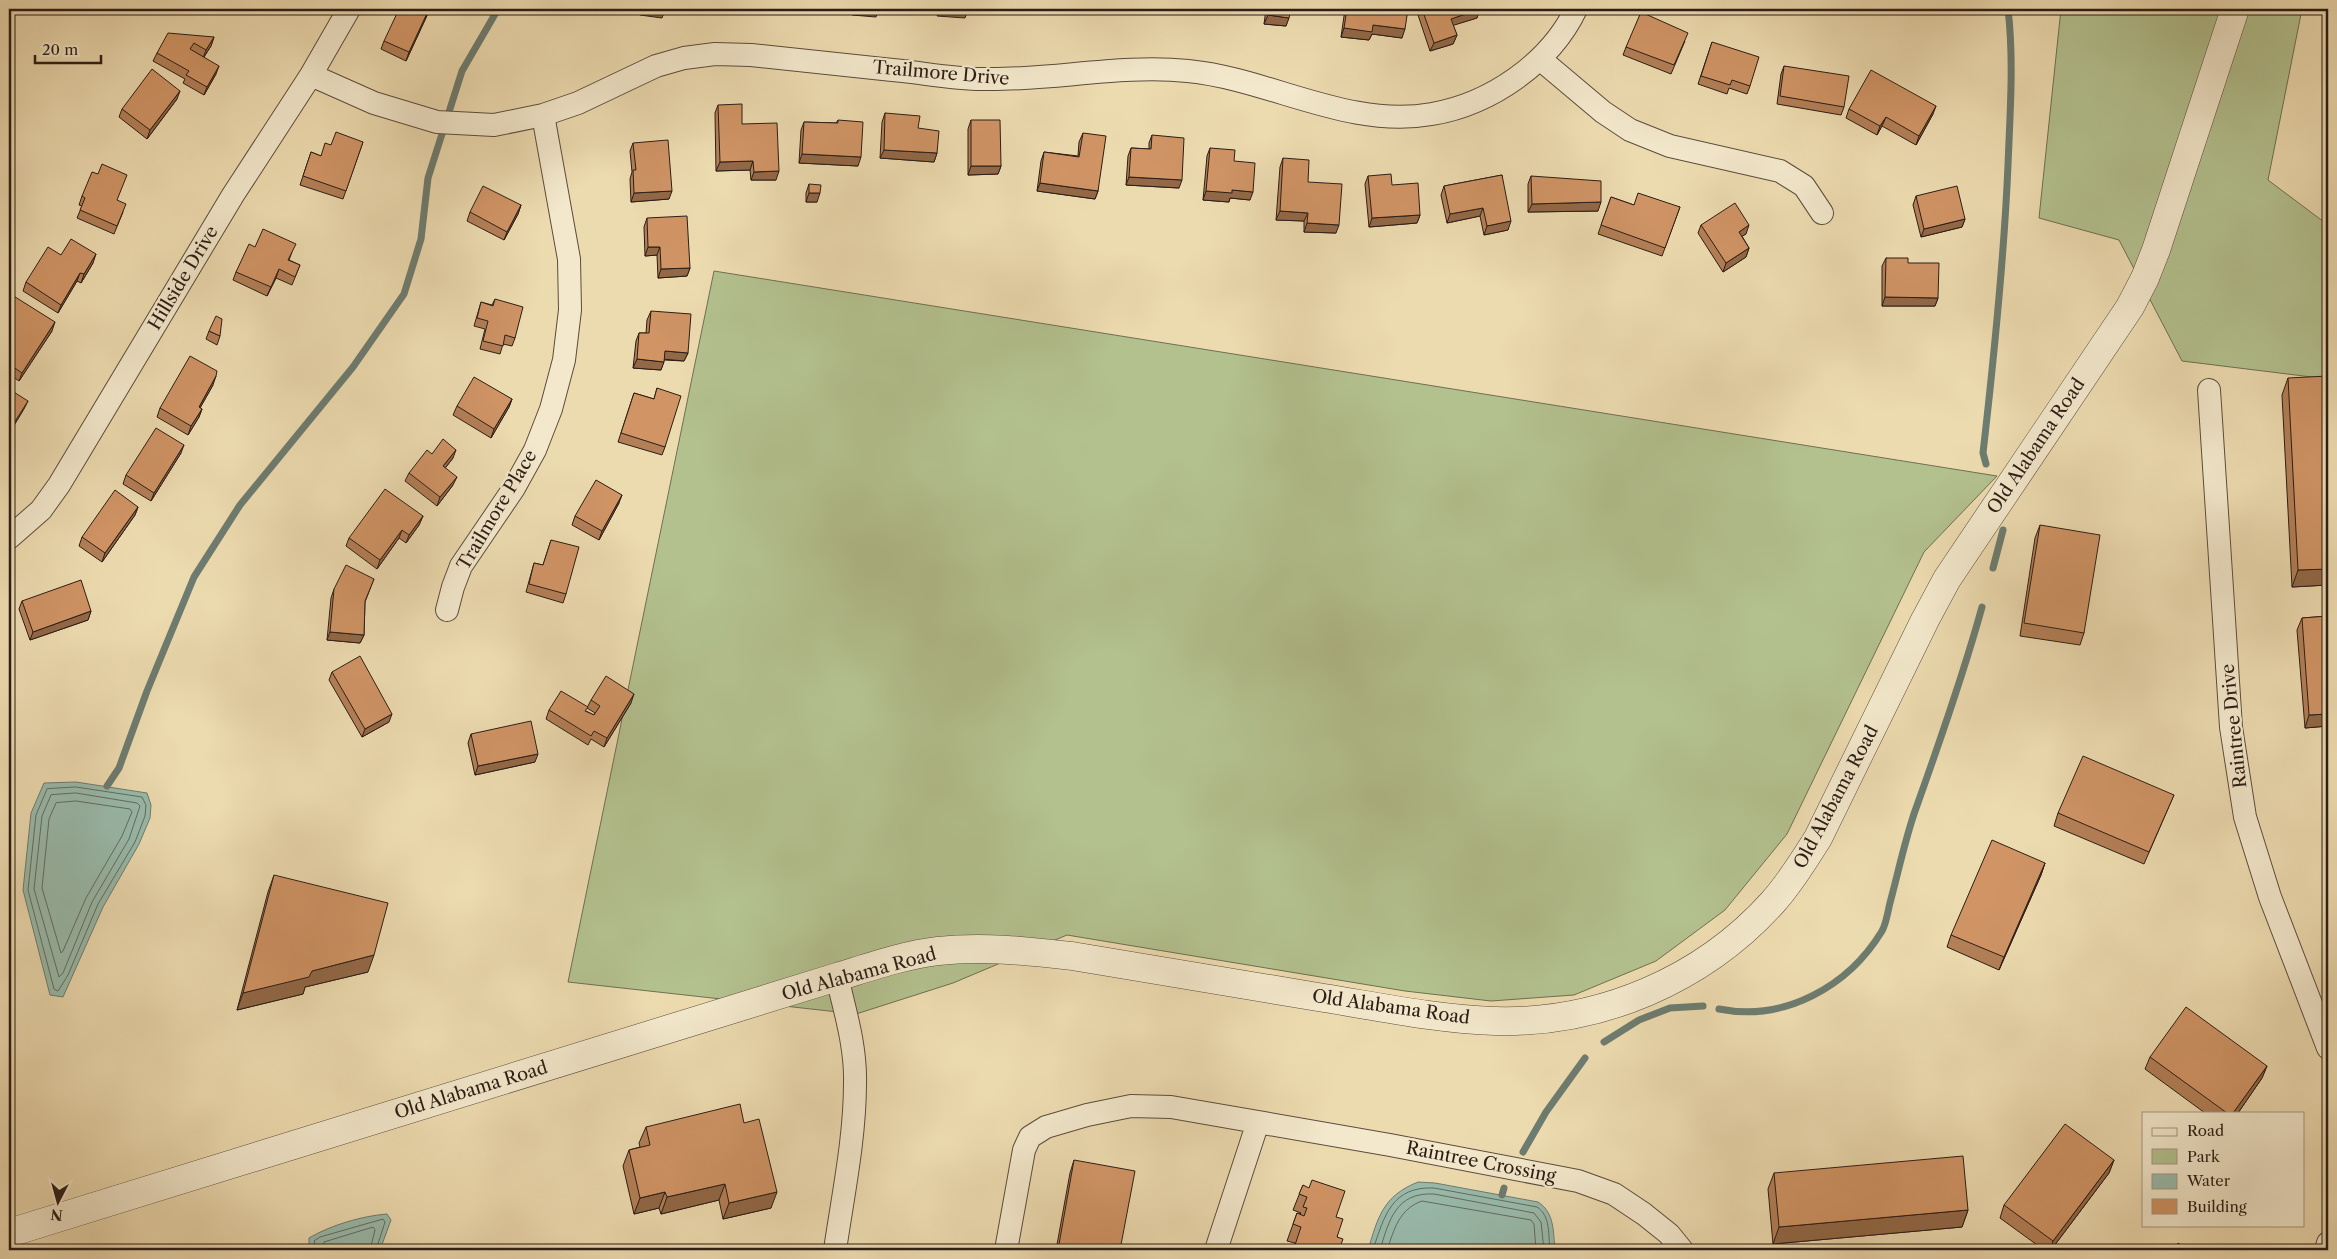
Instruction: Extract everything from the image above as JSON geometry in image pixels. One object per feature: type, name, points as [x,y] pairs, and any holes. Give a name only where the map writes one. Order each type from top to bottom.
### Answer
[{"type":"street","name":"Hillside Drive","points":[[9,538],[41,510],[59,485],[233,195],[311,75],[349,9]]},
{"type":"street","name":"Trailmore Drive","points":[[311,75],[374,103],[437,122],[494,125],[544,115],[578,103],[656,66],[684,58],[715,54],[750,55],[980,79],[1027,79],[1148,69],[1188,71],[1237,79],[1352,113],[1394,118],[1433,114],[1474,102],[1508,85],[1540,59],[1570,22],[1576,9]]},
{"type":"street","name":"Old Alabama Road","points":[[9,1233],[837,977],[894,960],[936,951],[979,948],[1072,956],[1408,1012],[1495,1021],[1538,1020],[1581,1014],[1623,1002],[1665,984],[1706,960],[1740,934],[1773,902],[1798,871],[1818,838],[1947,579],[2130,307],[2145,278],[2156,250],[2235,9]]},
{"type":"street","points":[[1540,59],[1603,112],[1630,130],[1670,146],[1780,171],[1804,186],[1822,213]]},
{"type":"street","name":"Trailmore Place","points":[[447,610],[461,566],[514,488],[535,450],[552,409],[564,360],[570,310],[569,260],[544,115]]},
{"type":"street","name":"Raintree Drive","points":[[2209,390],[2231,727],[2245,817],[2270,897],[2328,1048]]},
{"type":"street","points":[[835,1250],[853,1120],[856,1082],[853,1052],[837,977]]},
{"type":"street","name":"Raintree Crossing","points":[[1006,1250],[1024,1150],[1030,1137],[1046,1127],[1087,1115],[1131,1106],[1171,1106],[1578,1181],[1614,1194],[1669,1234],[1682,1250]]},
{"type":"street","points":[[1216,1250],[1258,1122]]},
{"type":"street","points":[[2326,1250],[2328,1243]]},
{"type":"green space","points":[[2061,9],[2302,9],[2268,180],[2328,225],[2328,379],[2182,361],[2119,240],[2039,218]]},
{"type":"green space","points":[[714,271],[1997,476],[1924,552],[1787,834],[1725,910],[1656,961],[1574,995],[1491,1001],[1405,991],[1067,935],[953,983],[856,1014],[568,982]]},
{"type":"water","points":[[76,782],[147,793],[151,805],[150,818],[139,844],[103,907],[63,997],[50,995],[23,890],[31,813],[44,783]]},
{"type":"water","points":[[1418,1182],[1435,1183],[1538,1202],[1544,1206],[1550,1217],[1555,1250],[1368,1250],[1375,1227],[1389,1201],[1406,1188]]},
{"type":"water","points":[[387,1214],[391,1220],[380,1250],[314,1250],[309,1246],[309,1238],[327,1229],[357,1219]]},
{"type":"building","points":[[399,9],[429,9],[409,52],[384,41]]},
{"type":"building","points":[[1268,9],[1291,9],[1289,18],[1268,15]]},
{"type":"building","points":[[1347,9],[1408,9],[1405,29],[1373,25],[1372,32],[1344,28]]},
{"type":"building","points":[[1422,9],[1480,9],[1451,19],[1457,35],[1434,43]]},
{"type":"building","points":[[1641,12],[1688,33],[1674,65],[1626,47]]},
{"type":"building","points":[[168,33],[214,37],[206,50],[194,43],[190,49],[219,66],[207,87],[186,75],[189,71],[157,53]]},
{"type":"building","points":[[1712,42],[1759,57],[1750,86],[1732,80],[1730,85],[1701,76]]},
{"type":"building","points":[[1784,66],[1849,76],[1844,107],[1780,96]]},
{"type":"building","points":[[152,69],[180,91],[150,130],[122,109]]},
{"type":"building","points":[[1871,70],[1936,106],[1919,136],[1886,117],[1880,126],[1849,109]]},
{"type":"building","points":[[742,104],[742,124],[777,123],[779,171],[754,172],[753,161],[720,162],[718,105]]},
{"type":"building","points":[[885,113],[920,116],[918,128],[939,131],[937,153],[884,150]]},
{"type":"building","points":[[838,120],[863,122],[861,157],[802,154],[804,122],[838,123]]},
{"type":"building","points":[[971,120],[1000,120],[1001,166],[971,166]]},
{"type":"building","points":[[336,132],[363,142],[346,191],[303,176],[311,152],[321,156],[325,143],[331,145]]},
{"type":"building","points":[[1083,133],[1106,136],[1098,191],[1040,183],[1044,152],[1079,157]]},
{"type":"building","points":[[1152,135],[1184,138],[1182,180],[1129,177],[1131,148],[1151,149]]},
{"type":"building","points":[[668,140],[672,191],[634,193],[633,170],[636,170],[633,143]]},
{"type":"building","points":[[1210,148],[1235,150],[1234,161],[1255,163],[1253,192],[1232,190],[1232,193],[1206,191]]},
{"type":"building","points":[[1283,158],[1309,160],[1308,182],[1342,184],[1339,225],[1307,223],[1308,213],[1280,211]]},
{"type":"building","points":[[102,164],[127,175],[117,200],[126,204],[117,226],[80,210],[85,198],[82,196],[92,172],[98,174]]},
{"type":"building","points":[[1391,174],[1392,185],[1418,183],[1420,215],[1372,218],[1368,176]]},
{"type":"building","points":[[1502,175],[1511,221],[1487,226],[1483,208],[1450,214],[1444,186]]},
{"type":"building","points":[[1531,176],[1601,181],[1601,202],[1532,204]]},
{"type":"building","points":[[809,184],[821,185],[820,193],[809,193]]},
{"type":"building","points":[[483,186],[521,205],[507,232],[470,212]]},
{"type":"building","points":[[1957,186],[1965,219],[1924,229],[1916,196]]},
{"type":"building","points":[[1638,193],[1680,207],[1665,248],[1601,225],[1611,197],[1634,205]]},
{"type":"building","points":[[1735,203],[1749,225],[1739,232],[1749,248],[1726,263],[1701,225]]},
{"type":"building","points":[[687,216],[690,268],[661,269],[660,247],[648,247],[647,218]]},
{"type":"building","points":[[263,229],[296,244],[288,260],[300,265],[295,277],[279,269],[271,287],[236,272],[249,244],[255,247]]},
{"type":"building","points":[[71,239],[96,254],[84,274],[80,273],[61,305],[26,282],[48,247],[61,255]]},
{"type":"building","points":[[1886,258],[1908,258],[1908,263],[1939,263],[1938,298],[1885,297]]},
{"type":"building","points":[[12,295],[55,322],[22,373],[9,364],[9,300]]},
{"type":"building","points":[[495,299],[523,307],[515,338],[505,335],[503,346],[483,341],[488,321],[477,318],[481,302],[493,306]]},
{"type":"building","points":[[651,311],[691,314],[688,353],[665,351],[664,362],[637,359],[639,333],[649,333]]},
{"type":"building","points":[[216,316],[222,319],[220,336],[209,331]]},
{"type":"building","points":[[190,356],[217,371],[199,407],[202,409],[191,426],[160,408]]},
{"type":"building","points":[[2328,376],[2328,569],[2298,570],[2288,378]]},
{"type":"building","points":[[474,377],[512,399],[494,429],[457,406]]},
{"type":"building","points":[[657,388],[681,396],[665,447],[621,433],[634,393],[654,399]]},
{"type":"building","points":[[9,389],[28,401],[9,431]]},
{"type":"building","points":[[156,428],[184,445],[154,493],[126,475]]},
{"type":"building","points":[[443,439],[456,450],[443,466],[457,477],[440,497],[409,473],[427,450],[432,454]]},
{"type":"building","points":[[596,480],[622,495],[602,531],[575,516]]},
{"type":"building","points":[[385,489],[423,516],[409,535],[402,530],[380,560],[349,538]]},
{"type":"building","points":[[115,490],[138,507],[105,553],[82,537]]},
{"type":"building","points":[[2040,525],[2100,535],[2084,633],[2024,623]]},
{"type":"building","points":[[551,540],[579,547],[566,594],[529,584],[534,563],[543,565]]},
{"type":"building","points":[[346,565],[374,579],[365,601],[364,635],[330,632],[334,589]]},
{"type":"building","points":[[81,580],[91,611],[33,632],[22,601]]},
{"type":"building","points":[[2328,616],[2328,714],[2309,715],[2302,618]]},
{"type":"building","points":[[360,656],[392,714],[365,729],[332,672]]},
{"type":"building","points":[[606,676],[634,694],[607,738],[594,731],[591,736],[549,710],[561,691],[588,707],[585,711],[594,715],[600,706],[591,700]]},
{"type":"building","points":[[531,721],[538,754],[478,766],[471,734]]},
{"type":"building","points":[[2083,756],[2174,795],[2149,852],[2058,813]]},
{"type":"building","points":[[1992,840],[2045,863],[2004,957],[1951,935]]},
{"type":"building","points":[[274,875],[388,903],[374,955],[312,971],[309,977],[243,993]]},
{"type":"building","points":[[2186,1007],[2267,1066],[2234,1112],[2226,1112],[2150,1057]]},
{"type":"building","points":[[740,1104],[744,1123],[759,1119],[777,1192],[729,1203],[725,1184],[667,1197],[665,1192],[640,1198],[629,1150],[650,1145],[646,1127]]},
{"type":"building","points":[[2065,1124],[2114,1160],[2053,1241],[2004,1205]]},
{"type":"building","points":[[1963,1156],[1968,1210],[1779,1227],[1774,1173]]},
{"type":"building","points":[[1074,1160],[1135,1171],[1120,1250],[1058,1250]]},
{"type":"building","points":[[1312,1180],[1345,1191],[1336,1217],[1343,1219],[1337,1237],[1343,1239],[1339,1250],[1302,1250],[1303,1247],[1295,1245],[1301,1227],[1293,1224],[1297,1213],[1304,1216],[1307,1208],[1303,1207],[1307,1197],[1299,1194],[1303,1185],[1309,1188]]},
{"type":"building","points":[[2178,1243],[2188,1250],[2173,1250]]},
{"type":"waterway","points":[[107,786],[119,768],[147,691],[194,577],[240,505],[353,367],[404,294],[421,239],[428,178],[462,71],[498,9]]},
{"type":"waterway","points":[[1986,464],[1983,453],[1998,309],[2008,165],[2011,67],[2008,9]]},
{"type":"waterway","points":[[1993,568],[2003,530]]},
{"type":"waterway","points":[[1719,1009],[1743,1012],[1767,1010],[1790,1005],[1812,996],[1833,984],[1851,969],[1868,951],[1882,931],[1911,822],[1959,684],[1982,607]]},
{"type":"waterway","points":[[1604,1042],[1639,1020],[1670,1008],[1703,1006]]},
{"type":"waterway","points":[[1523,1152],[1546,1112],[1585,1058]]},
{"type":"waterway","points":[[1502,1195],[1504,1188]]}]
